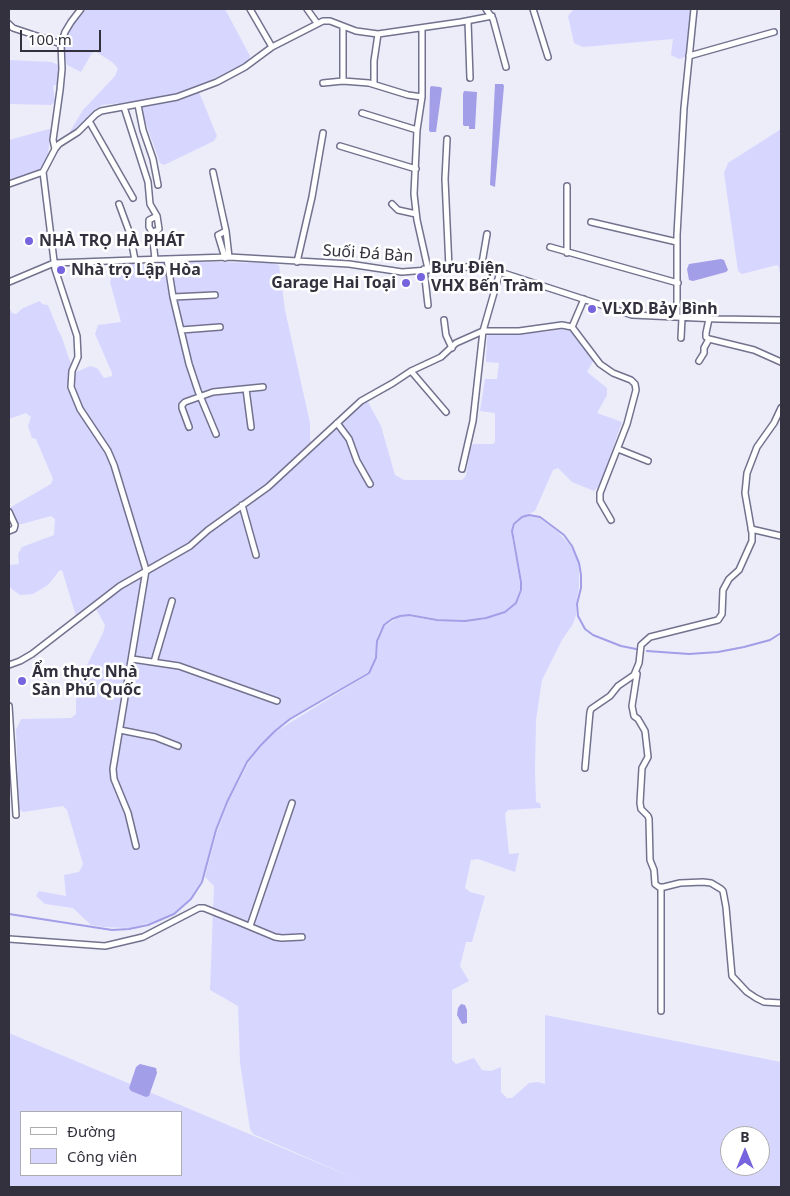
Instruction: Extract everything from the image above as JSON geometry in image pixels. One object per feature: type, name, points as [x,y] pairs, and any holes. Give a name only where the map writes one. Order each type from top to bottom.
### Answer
[{"type":"street","points":[[55,149],[52,140],[62,69],[61,44],[68,27],[81,9]]},
{"type":"street","points":[[250,9],[272,47]]},
{"type":"street","points":[[307,9],[317,24]]},
{"type":"street","points":[[486,9],[492,16],[506,67]]},
{"type":"street","points":[[533,9],[548,57]]},
{"type":"street","points":[[681,338],[677,242],[684,108],[694,9]]},
{"type":"street","points":[[136,846],[128,813],[113,773],[146,570],[108,451],[73,395],[71,378],[78,357],[77,336],[55,269],[43,172],[59,144],[78,132],[101,111],[177,97],[217,82],[245,67],[272,47],[323,21],[330,21],[356,31],[378,34],[492,16]]},
{"type":"street","points":[[468,21],[470,78]]},
{"type":"street","points":[[9,24],[13,28],[61,44]]},
{"type":"street","points":[[343,26],[343,81]]},
{"type":"street","points":[[422,28],[422,98],[417,130],[414,194],[426,269],[428,305]]},
{"type":"street","points":[[689,56],[774,32]]},
{"type":"street","points":[[374,84],[374,61],[378,34]]},
{"type":"street","points":[[323,83],[343,81],[374,84],[422,98]]},
{"type":"street","points":[[138,105],[153,158],[158,185]]},
{"type":"street","points":[[124,106],[148,182],[150,204],[157,216],[158,230],[152,232]]},
{"type":"street","points":[[362,113],[417,130]]},
{"type":"street","points":[[89,121],[133,198]]},
{"type":"street","points":[[297,262],[312,197],[323,133]]},
{"type":"street","points":[[447,139],[445,179],[449,268]]},
{"type":"street","points":[[340,146],[416,169]]},
{"type":"street","points":[[9,184],[43,172]]},
{"type":"street","points":[[213,172],[226,231],[227,258]]},
{"type":"street","points":[[567,186],[567,252]]},
{"type":"street","points":[[119,204],[130,234],[135,260]]},
{"type":"street","points":[[392,204],[398,210],[416,214]]},
{"type":"street","points":[[155,259],[149,220],[157,216]]},
{"type":"street","points":[[591,222],[677,242]]},
{"type":"street","points":[[226,231],[218,235],[227,258]]},
{"type":"street","points":[[481,269],[487,234]]},
{"type":"street","points":[[550,247],[678,283]]},
{"type":"street","name":"Suối Đá Bàn","points":[[9,282],[54,264],[155,259],[227,258],[350,264],[402,272],[466,267],[500,272],[632,315],[781,320]]},
{"type":"street","points":[[167,259],[173,297],[189,364],[216,434]]},
{"type":"street","points":[[462,469],[473,421],[483,331],[500,272]]},
{"type":"street","points":[[173,297],[215,295]]},
{"type":"street","points":[[572,327],[584,299]]},
{"type":"street","points":[[709,319],[706,333],[706,337],[709,339],[754,350],[781,362]]},
{"type":"street","points":[[444,320],[446,335],[452,348]]},
{"type":"street","points":[[9,665],[32,654],[120,586],[190,546],[208,530],[268,488],[361,401],[393,384],[411,371],[441,357],[456,343],[483,331],[519,331],[562,325],[572,327],[600,364],[635,384],[636,390],[627,424],[599,498],[611,520]]},
{"type":"street","points":[[181,330],[220,327]]},
{"type":"street","points":[[700,361],[709,339]]},
{"type":"street","points":[[411,371],[446,412]]},
{"type":"street","points":[[189,427],[182,405],[185,402],[213,392],[264,387]]},
{"type":"street","points":[[246,389],[251,427]]},
{"type":"street","points":[[781,408],[774,423],[757,446],[747,472],[745,493],[752,541],[740,570],[729,579],[723,590],[722,614],[718,620],[650,637],[641,645],[632,706],[634,716],[645,730],[648,755],[642,768],[640,803],[641,809],[648,816],[650,826],[650,860],[654,870],[655,884],[661,887],[703,882],[711,883],[721,889],[726,906],[732,976],[743,989],[756,998],[764,1002],[781,1003]]},
{"type":"street","points":[[337,423],[349,439],[357,461],[370,484]]},
{"type":"street","points":[[618,449],[648,461]]},
{"type":"street","points":[[242,506],[256,555]]},
{"type":"street","points":[[9,512],[15,525],[14,530],[9,531]]},
{"type":"street","points":[[751,529],[781,536]]},
{"type":"street","points":[[154,662],[172,601]]},
{"type":"street","points":[[132,659],[179,666],[277,701]]},
{"type":"street","points":[[585,768],[588,721],[591,709],[610,696],[618,686],[634,675],[637,670]]},
{"type":"street","points":[[9,706],[16,815]]},
{"type":"street","points":[[120,730],[155,737],[178,746]]},
{"type":"street","points":[[250,926],[292,803]]},
{"type":"street","points":[[660,1012],[661,887]]},
{"type":"street","points":[[9,939],[104,946],[143,937],[199,908],[204,908],[275,937],[302,937]]},
{"type":"green space","points":[[87,9],[225,9],[250,56],[249,60],[223,77],[197,87],[217,136],[214,141],[164,165],[160,163],[140,101],[102,105],[94,110],[75,131],[69,133],[83,110],[115,76],[118,68],[96,52],[92,53],[81,72],[67,65],[64,52],[66,36],[72,24]]},
{"type":"green space","points":[[692,9],[686,57],[679,59],[671,55],[673,39],[583,47],[574,43],[568,16],[573,10]]},
{"type":"green space","points":[[9,60],[52,62],[58,65],[58,83],[53,86],[55,102],[51,105],[9,104]]},
{"type":"green space","points":[[781,129],[781,283],[779,267],[777,265],[742,274],[738,271],[724,173],[728,163]]},
{"type":"green space","points":[[51,130],[48,154],[43,166],[38,171],[9,181],[9,140]]},
{"type":"green space","points":[[110,263],[270,263],[279,265],[285,310],[310,423],[310,439],[314,448],[365,401],[368,402],[381,426],[395,475],[404,480],[462,480],[466,476],[470,449],[473,444],[493,444],[495,442],[495,413],[480,411],[485,379],[497,379],[499,363],[486,362],[487,337],[490,334],[544,332],[562,329],[572,331],[594,360],[587,372],[607,388],[607,395],[597,413],[622,422],[600,485],[594,491],[572,482],[558,468],[553,470],[535,511],[522,517],[514,524],[512,538],[520,582],[520,590],[516,602],[505,611],[486,617],[466,620],[437,619],[409,614],[392,618],[379,632],[376,641],[376,658],[368,672],[290,719],[259,745],[246,762],[226,802],[206,868],[191,898],[174,914],[149,923],[130,928],[91,925],[73,908],[45,904],[36,896],[39,891],[66,896],[64,875],[79,872],[83,864],[67,810],[63,806],[23,812],[19,809],[16,730],[21,719],[71,718],[76,714],[76,687],[103,633],[105,625],[96,609],[76,616],[62,570],[59,571],[48,585],[33,594],[20,595],[9,587],[9,565],[19,564],[18,554],[22,547],[54,535],[55,519],[51,516],[17,524],[11,511],[11,507],[51,484],[53,479],[36,439],[32,438],[28,426],[31,417],[26,413],[9,419],[9,307],[12,313],[16,314],[23,308],[40,301],[42,304],[48,305],[74,373],[90,366],[97,368],[104,378],[112,376],[112,373],[95,334],[98,325],[121,322],[110,282],[111,279],[106,267]]},
{"type":"green space","points":[[529,516],[539,518],[559,533],[570,545],[578,562],[579,587],[576,615],[573,624],[562,640],[542,680],[536,720],[535,771],[536,802],[540,803],[541,808],[508,810],[505,814],[509,854],[519,853],[515,872],[478,859],[471,860],[465,888],[470,892],[485,896],[472,942],[466,942],[460,966],[469,981],[452,990],[452,1060],[456,1064],[474,1058],[482,1070],[491,1071],[501,1067],[501,1092],[507,1098],[512,1098],[529,1083],[538,1082],[545,1084],[545,1015],[781,1062],[781,1187],[9,1187],[9,1033],[361,1181],[253,1134],[250,1129],[240,1063],[238,1006],[210,990],[214,886],[205,877],[227,804],[248,764],[260,747],[275,732],[369,674],[377,659],[380,633],[385,626],[400,616],[436,621],[485,619],[505,613],[516,604],[522,591],[522,582],[513,531],[515,525],[522,518]]},
{"type":"shaded area","points":[[495,84],[503,84],[504,86],[495,187],[490,185]]},
{"type":"shaded area","points":[[431,86],[442,88],[436,132],[430,132],[429,130]]},
{"type":"shaded area","points":[[464,91],[477,92],[475,129],[469,129],[469,126],[463,125]]},
{"type":"shaded area","points":[[724,260],[728,270],[726,272],[693,281],[689,280],[687,269],[689,264]]},
{"type":"shaded area","points":[[461,1004],[465,1005],[467,1010],[467,1023],[462,1024],[457,1015]]},
{"type":"shaded area","points":[[140,1064],[156,1068],[157,1073],[149,1096],[146,1097],[131,1091],[129,1088],[136,1067]]},
{"type":"waterway","points":[[9,914],[112,930],[148,925],[174,914],[191,899],[202,882],[216,830],[227,802],[247,762],[260,746],[290,719],[369,673],[376,658],[377,641],[384,625],[392,619],[409,615],[437,620],[465,621],[486,618],[505,612],[516,603],[521,590],[521,582],[512,531],[514,524],[522,517],[529,515],[540,517],[564,535],[572,546],[579,563],[581,575],[581,588],[577,604],[578,616],[585,629],[593,635],[621,646],[636,649]]},
{"type":"waterway","points":[[647,651],[689,654],[718,652],[770,640],[781,633]]},
{"type":"place","name":"NHÀ TRỌ HÀ PHÁT","points":[[29,241]]},
{"type":"place","name":"Nhà trọ Lập Hòa","points":[[61,270]]},
{"type":"place","name":"Bưu Điện VHX Bến Tràm","points":[[421,277]]},
{"type":"place","name":"Garage Hai Toại","points":[[406,283]]},
{"type":"place","name":"VLXD Bảy Bình","points":[[592,309]]},
{"type":"place","name":"Ẩm thực Nhà Sàn Phú Quốc","points":[[22,681]]}]
